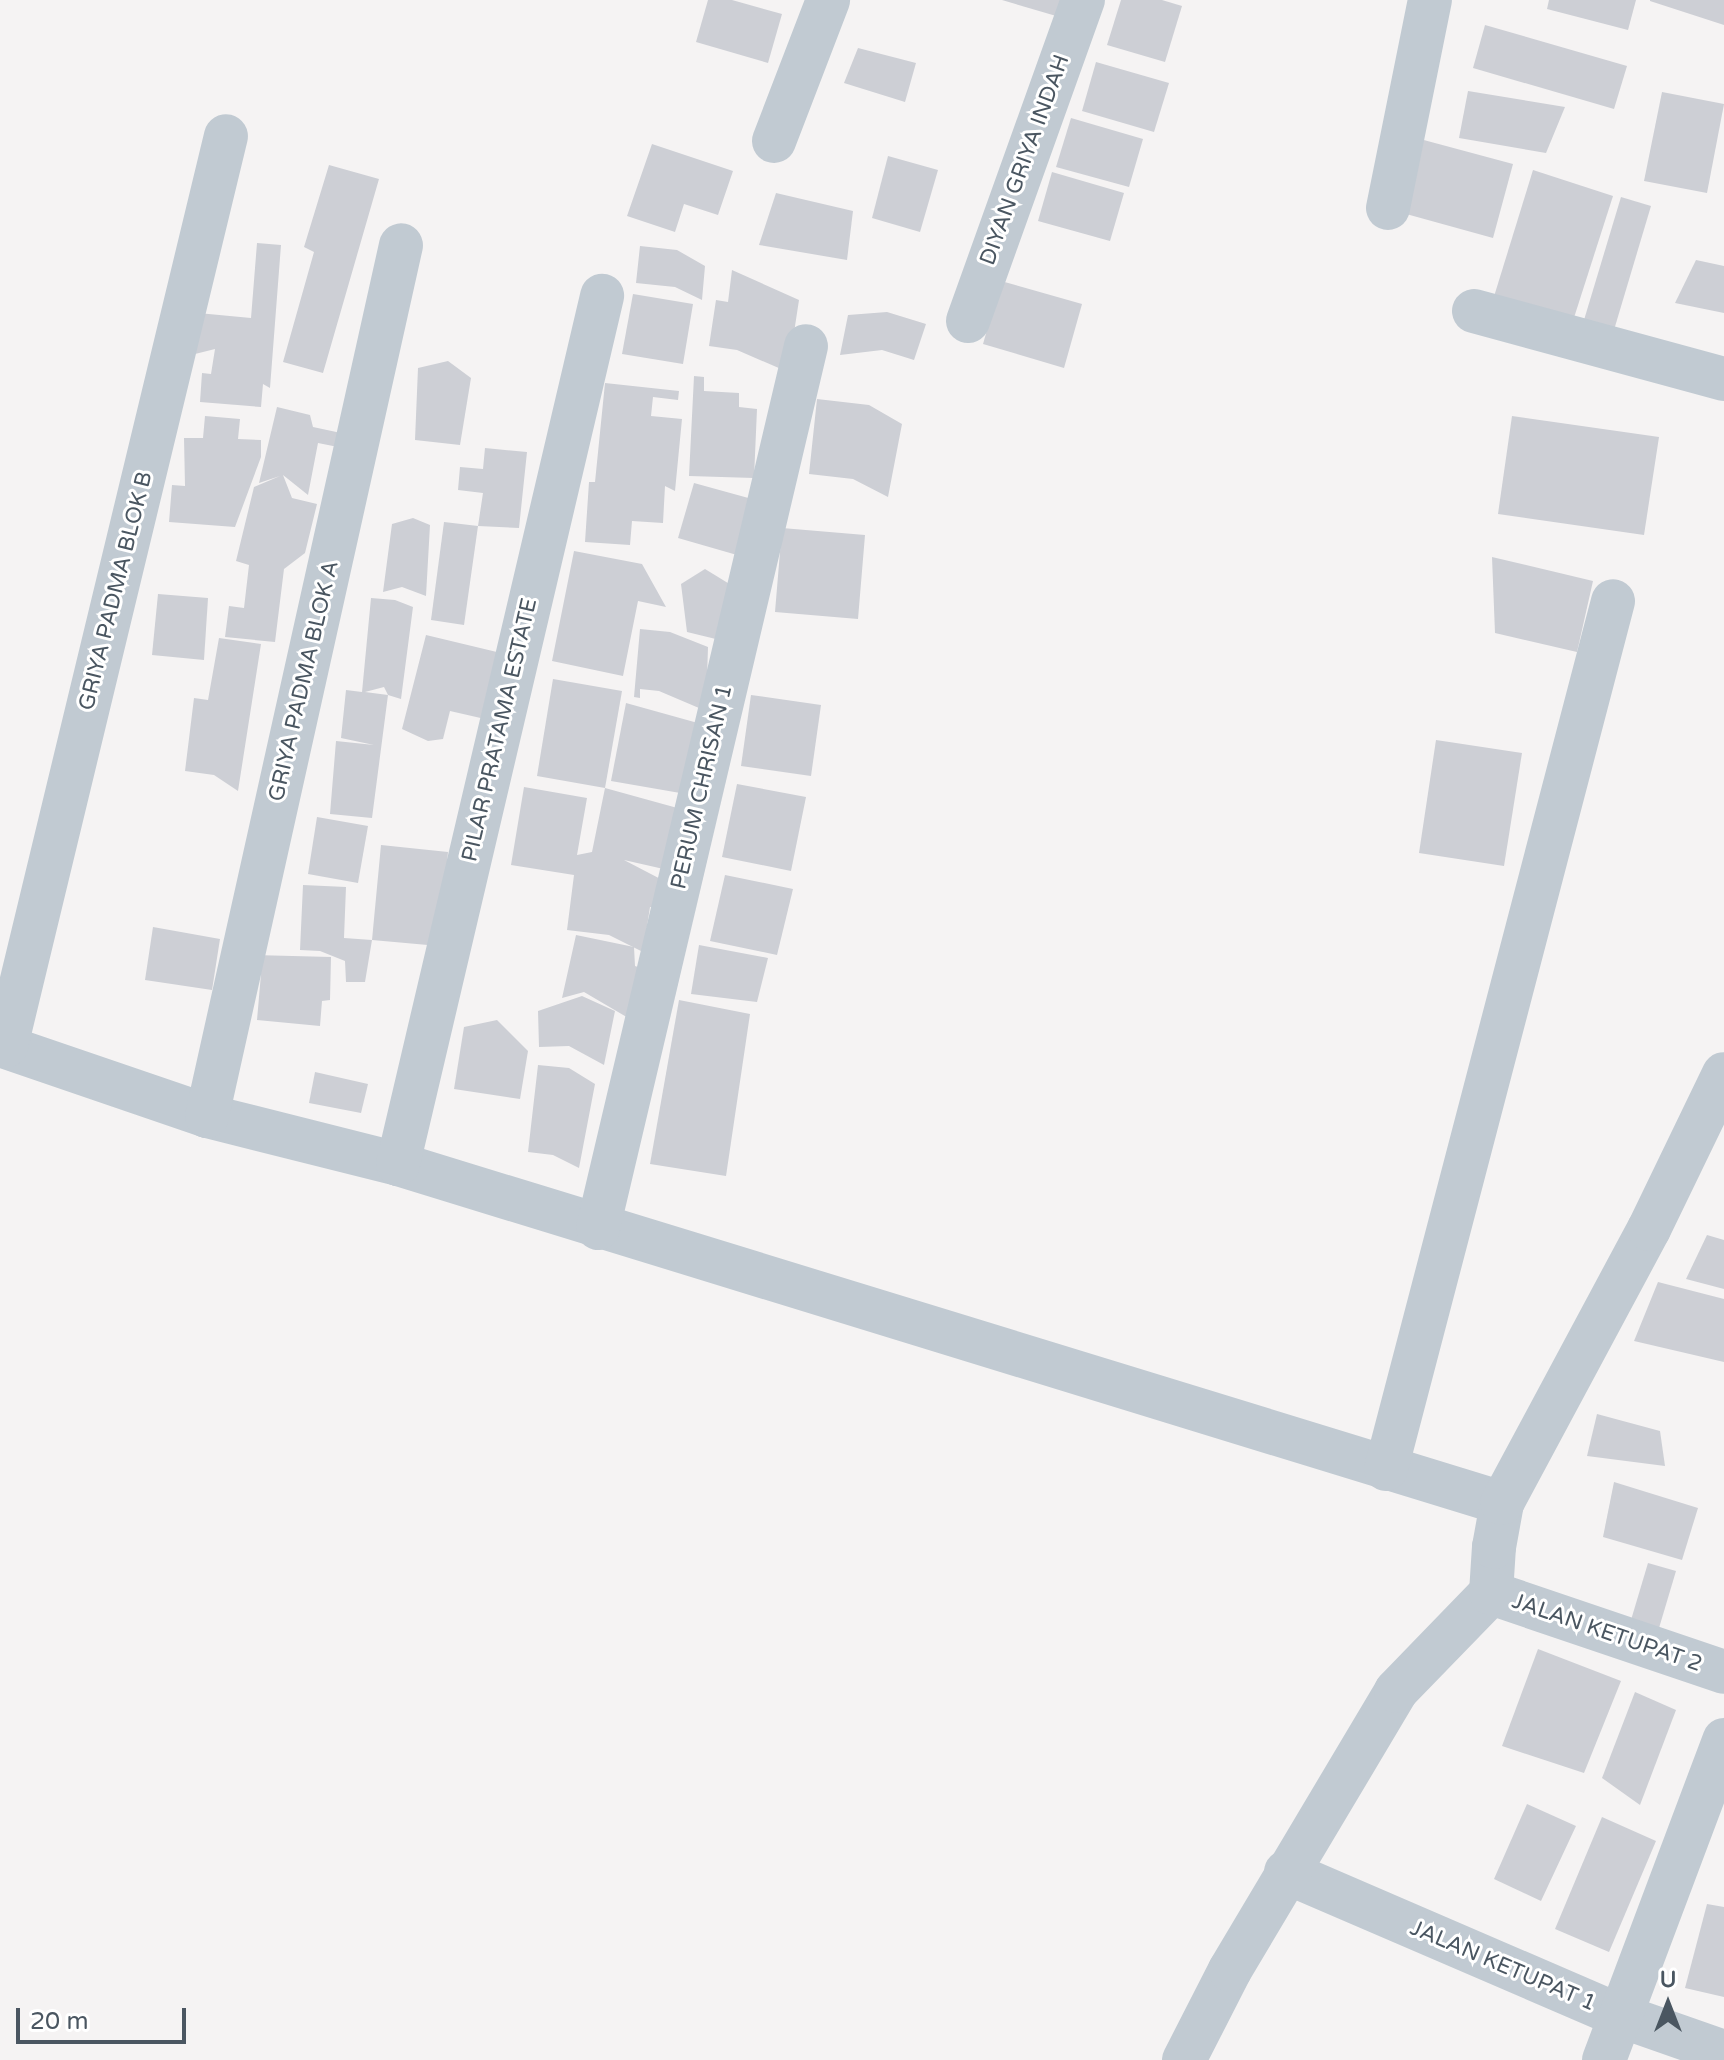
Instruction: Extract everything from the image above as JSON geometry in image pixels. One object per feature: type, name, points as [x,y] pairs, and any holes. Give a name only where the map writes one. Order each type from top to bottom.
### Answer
[{"type":"street","points":[[774,141],[828,0]]},
{"type":"street","name":"DIYAN GRIYA INDAH","points":[[968,321],[1083,0]]},
{"type":"street","points":[[1388,208],[1430,0]]},
{"type":"street","name":"GRIYA PADMA BLOK B","points":[[3,1045],[226,136]]},
{"type":"street","name":"GRIYA PADMA BLOK A","points":[[207,1116],[401,245]]},
{"type":"street","name":"PILAR PRATAMA ESTATE","points":[[398,1164],[602,296]]},
{"type":"street","points":[[1474,311],[1724,379]]},
{"type":"street","name":"PERUM CHRISAN 1","points":[[598,1228],[806,346]]},
{"type":"street","points":[[1386,1469],[1613,601]]},
{"type":"street","points":[[3,1045],[207,1116],[398,1164],[598,1228],[1502,1503]]},
{"type":"street","points":[[1184,2060],[1210,2004],[1396,1691],[1491,1593],[1494,1547],[1502,1503],[1649,1229],[1724,1074]]},
{"type":"street","name":"JALAN KETUPAT 2","points":[[1491,1593],[1724,1672]]},
{"type":"street","points":[[1604,2060],[1724,1740]]},
{"type":"street","name":"JALAN KETUPAT 1","points":[[1286,1872],[1621,2016],[1724,2052]]},
{"type":"building","points":[[708,0],[732,0],[782,14],[768,63],[696,42]]},
{"type":"building","points":[[1002,0],[1066,0],[1063,18]]},
{"type":"building","points":[[1121,0],[1162,0],[1182,6],[1165,62],[1107,45]]},
{"type":"building","points":[[1549,0],[1636,0],[1628,30],[1547,9]]},
{"type":"building","points":[[1724,0],[1724,25],[1650,1]]},
{"type":"building","points":[[1485,25],[1627,66],[1614,109],[1473,68]]},
{"type":"building","points":[[858,48],[916,63],[905,102],[844,83]]},
{"type":"building","points":[[1096,62],[1169,83],[1154,132],[1082,111]]},
{"type":"building","points":[[1468,91],[1565,107],[1546,153],[1459,138]]},
{"type":"building","points":[[1662,92],[1724,104],[1707,193],[1644,181]]},
{"type":"building","points":[[1071,118],[1143,139],[1129,187],[1056,167]]},
{"type":"building","points":[[1420,139],[1513,164],[1493,238],[1399,212]]},
{"type":"building","points":[[652,144],[733,171],[718,215],[684,204],[675,232],[627,216]]},
{"type":"building","points":[[888,156],[938,170],[920,232],[872,218]]},
{"type":"building","points":[[329,165],[379,179],[323,373],[283,362],[314,252],[304,247]]},
{"type":"building","points":[[1533,170],[1613,196],[1571,327],[1492,303]]},
{"type":"building","points":[[1052,172],[1124,193],[1110,241],[1038,221]]},
{"type":"building","points":[[776,193],[853,211],[847,260],[759,245]]},
{"type":"building","points":[[1621,197],[1651,206],[1611,340],[1581,330]]},
{"type":"building","points":[[257,243],[281,245],[270,388],[263,384],[261,407],[200,402],[202,373],[211,374],[215,349],[195,354],[198,313],[251,318]]},
{"type":"building","points":[[640,246],[677,250],[705,266],[702,300],[675,287],[636,283]]},
{"type":"building","points":[[1696,260],[1724,266],[1724,313],[1675,303]]},
{"type":"building","points":[[732,270],[799,300],[788,372],[737,350],[709,346],[716,300],[728,302]]},
{"type":"building","points":[[1001,281],[1082,304],[1064,368],[983,344]]},
{"type":"building","points":[[633,294],[693,304],[683,364],[622,354]]},
{"type":"building","points":[[887,312],[926,324],[914,360],[882,350],[840,355],[848,315]]},
{"type":"building","points":[[448,361],[471,378],[460,445],[415,440],[418,368]]},
{"type":"building","points":[[694,376],[704,377],[704,391],[739,393],[739,407],[757,409],[754,478],[689,476]]},
{"type":"building","points":[[605,383],[679,391],[678,400],[653,397],[651,416],[682,419],[675,491],[665,486],[663,523],[632,521],[630,545],[585,542],[589,482],[595,482]]},
{"type":"building","points":[[817,399],[869,405],[902,424],[888,497],[853,479],[809,474]]},
{"type":"building","points":[[277,407],[310,415],[313,427],[341,433],[338,447],[318,443],[308,495],[283,475],[292,498],[317,504],[305,553],[284,569],[275,642],[225,637],[229,606],[244,608],[249,565],[236,561],[254,487],[280,476],[259,483]]},
{"type":"building","points":[[205,416],[240,419],[238,439],[261,440],[261,457],[235,527],[169,522],[172,485],[185,486],[184,438],[203,438]]},
{"type":"building","points":[[1512,416],[1659,437],[1644,535],[1498,514]]},
{"type":"building","points":[[485,448],[527,452],[519,528],[478,526],[483,493],[458,490],[460,467],[483,469]]},
{"type":"building","points":[[694,483],[752,499],[737,555],[678,538]]},
{"type":"building","points":[[413,518],[430,525],[426,596],[402,587],[383,592],[392,524]]},
{"type":"building","points":[[444,522],[478,526],[464,625],[431,620]]},
{"type":"building","points":[[782,528],[865,535],[858,619],[775,612]]},
{"type":"building","points":[[574,551],[642,564],[666,607],[638,601],[623,676],[552,661]]},
{"type":"building","points":[[1492,557],[1593,581],[1577,652],[1495,633]]},
{"type":"building","points":[[705,569],[736,588],[724,641],[687,632],[681,584]]},
{"type":"building","points":[[158,594],[208,598],[204,660],[152,655]]},
{"type":"building","points":[[371,598],[395,600],[413,607],[401,699],[388,695],[372,818],[330,814],[336,741],[374,745],[341,738],[346,690],[362,692]],"holes":[[[384,687],[388,695],[365,692]]]},
{"type":"building","points":[[640,629],[670,632],[708,647],[706,711],[659,691],[640,689],[640,698],[634,697]]},
{"type":"building","points":[[426,635],[501,653],[485,719],[450,711],[443,739],[428,741],[402,729]]},
{"type":"building","points":[[219,638],[261,644],[238,791],[214,775],[185,771],[194,698],[208,700]]},
{"type":"building","points":[[553,679],[622,691],[605,788],[537,776]]},
{"type":"building","points":[[751,695],[821,705],[811,776],[741,766]]},
{"type":"building","points":[[626,703],[705,725],[686,794],[611,781]]},
{"type":"building","points":[[1436,740],[1522,753],[1504,866],[1419,853]]},
{"type":"building","points":[[737,784],[806,797],[791,871],[722,857]]},
{"type":"building","points":[[524,787],[587,798],[577,855],[592,852],[605,788],[681,809],[668,870],[624,860],[672,885],[668,910],[650,907],[643,952],[609,935],[567,930],[574,875],[511,865]]},
{"type":"building","points":[[317,817],[368,826],[358,883],[308,874]]},
{"type":"building","points":[[381,845],[448,852],[439,946],[372,940]]},
{"type":"building","points":[[725,875],[793,889],[777,955],[710,941]]},
{"type":"building","points":[[303,885],[346,887],[344,938],[372,940],[365,982],[346,982],[345,961],[320,951],[300,950]]},
{"type":"building","points":[[153,927],[220,939],[212,990],[145,980]]},
{"type":"building","points":[[576,935],[634,947],[635,966],[641,968],[630,1019],[584,992],[562,998]]},
{"type":"building","points":[[699,945],[768,958],[757,1002],[691,994]]},
{"type":"building","points":[[254,955],[331,957],[330,1000],[322,1001],[320,1026],[257,1020],[261,974]]},
{"type":"building","points":[[582,996],[615,1011],[604,1065],[569,1046],[539,1047],[538,1011]]},
{"type":"building","points":[[679,1000],[750,1014],[726,1176],[650,1164]]},
{"type":"building","points":[[497,1020],[528,1051],[520,1099],[454,1089],[464,1027]]},
{"type":"building","points":[[538,1065],[569,1068],[595,1084],[579,1168],[553,1155],[528,1152]]},
{"type":"building","points":[[315,1072],[368,1084],[361,1113],[309,1103]]},
{"type":"building","points":[[1707,1235],[1724,1240],[1724,1289],[1686,1279]]},
{"type":"building","points":[[1658,1282],[1724,1299],[1724,1362],[1634,1341]]},
{"type":"building","points":[[1597,1414],[1660,1431],[1665,1466],[1587,1456]]},
{"type":"building","points":[[1614,1482],[1698,1508],[1682,1560],[1603,1537]]},
{"type":"building","points":[[1648,1563],[1676,1571],[1659,1628],[1631,1620]]},
{"type":"building","points":[[1538,1649],[1621,1681],[1584,1773],[1502,1746]]},
{"type":"building","points":[[1635,1692],[1676,1710],[1640,1805],[1602,1778]]},
{"type":"building","points":[[1527,1804],[1576,1826],[1541,1901],[1494,1879]]},
{"type":"building","points":[[1602,1817],[1656,1841],[1609,1952],[1555,1929]]},
{"type":"building","points":[[1707,1904],[1724,1907],[1724,1997],[1685,1988]]}]
